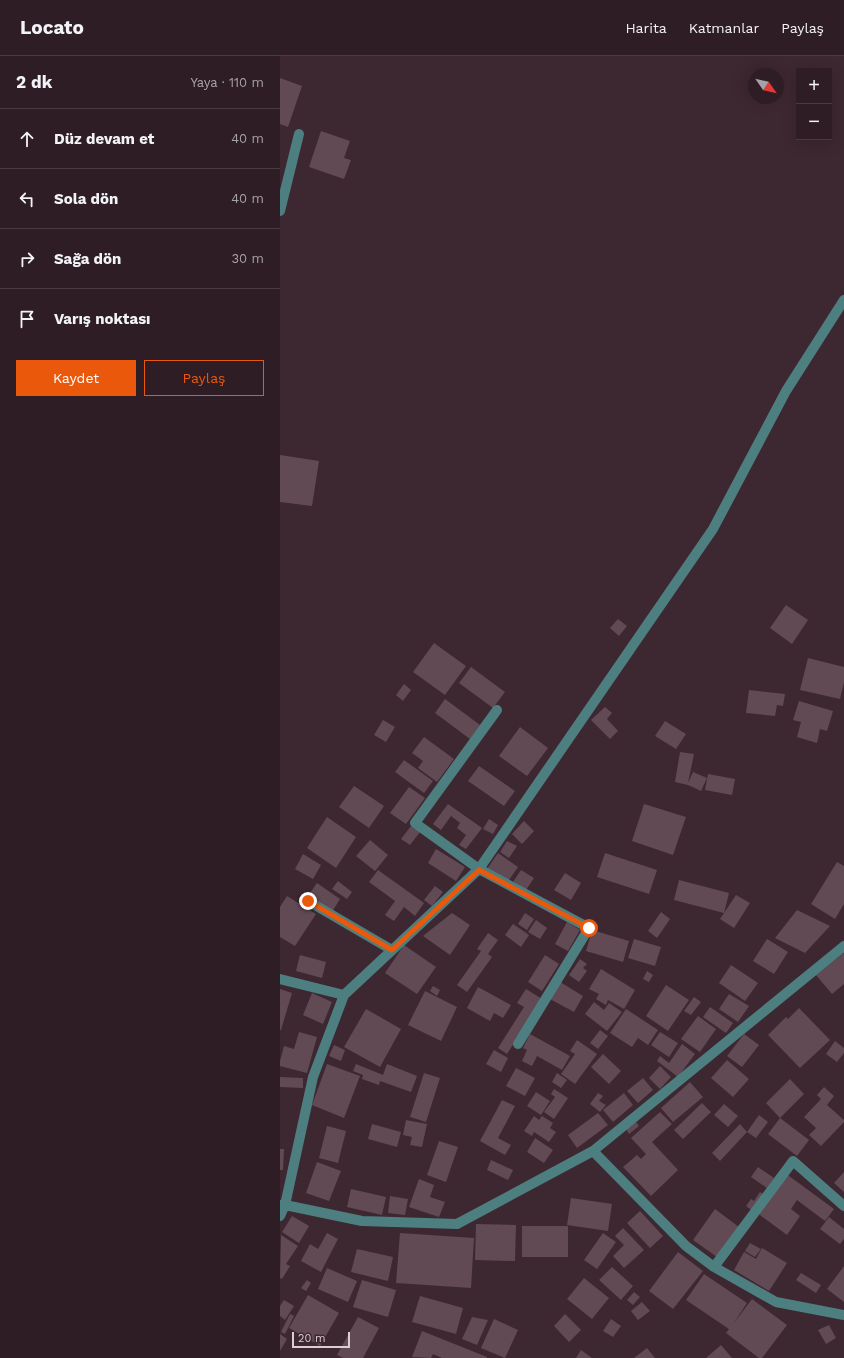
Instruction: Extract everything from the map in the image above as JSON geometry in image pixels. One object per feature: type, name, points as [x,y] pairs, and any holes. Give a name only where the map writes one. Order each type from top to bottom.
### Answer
[{"type":"street","points":[[280,211],[299,134]]},
{"type":"street","points":[[280,1216],[313,1077],[344,995],[479,870],[713,528],[786,391],[844,300]]},
{"type":"street","points":[[497,710],[416,824],[479,870],[589,928],[518,1044]]},
{"type":"street","points":[[308,901],[392,950]]},
{"type":"street","points":[[283,1205],[362,1221],[457,1224],[593,1151],[844,946]]},
{"type":"street","points":[[280,979],[344,995]]},
{"type":"street","points":[[593,1151],[686,1246],[714,1267],[776,1302],[844,1315]]},
{"type":"street","points":[[714,1267],[793,1161],[844,1206]]},
{"type":"building","points":[[280,78],[302,86],[288,127],[280,124]]},
{"type":"building","points":[[321,131],[350,141],[344,158],[351,160],[344,179],[309,167]]},
{"type":"building","points":[[280,455],[319,461],[312,506],[280,502]]},
{"type":"building","points":[[786,605],[808,620],[792,644],[770,628]]},
{"type":"building","points":[[618,619],[627,626],[619,636],[610,628]]},
{"type":"building","points":[[434,643],[466,666],[445,695],[413,672]]},
{"type":"building","points":[[808,658],[844,667],[844,682],[840,699],[800,690]]},
{"type":"building","points":[[471,667],[505,692],[493,708],[459,683]]},
{"type":"building","points":[[404,684],[411,690],[403,701],[396,695]]},
{"type":"building","points":[[749,690],[785,694],[783,706],[777,705],[775,716],[746,713]]},
{"type":"building","points":[[445,699],[480,725],[470,739],[435,713]]},
{"type":"building","points":[[799,701],[833,711],[827,731],[820,729],[817,743],[797,737],[801,722],[793,720]]},
{"type":"building","points":[[605,707],[612,713],[607,719],[618,731],[610,739],[591,720]]},
{"type":"building","points":[[383,720],[395,727],[386,742],[374,735]]},
{"type":"building","points":[[665,721],[686,734],[676,749],[655,736]]},
{"type":"building","points":[[520,727],[548,748],[527,776],[499,756]]},
{"type":"building","points":[[424,737],[454,759],[437,782],[418,768],[423,761],[412,753]]},
{"type":"building","points":[[680,752],[694,754],[688,783],[693,772],[707,778],[701,791],[688,785],[675,782]]},
{"type":"building","points":[[404,760],[433,781],[424,793],[395,772]]},
{"type":"building","points":[[479,766],[515,791],[504,806],[468,781]]},
{"type":"building","points":[[708,774],[735,779],[732,795],[705,790]]},
{"type":"building","points":[[354,786],[384,806],[369,828],[339,807]]},
{"type":"building","points":[[409,787],[425,798],[406,824],[390,813]]},
{"type":"building","points":[[448,804],[482,828],[466,849],[459,845],[466,835],[457,828],[460,823],[451,816],[441,830],[433,824]]},
{"type":"building","points":[[644,804],[686,817],[673,855],[632,841]]},
{"type":"building","points":[[327,817],[356,837],[336,868],[307,848]]},
{"type":"building","points":[[489,819],[498,825],[493,834],[483,829]]},
{"type":"building","points":[[524,821],[534,831],[522,844],[512,834]]},
{"type":"building","points":[[411,826],[420,832],[410,845],[401,839]]},
{"type":"building","points":[[370,840],[388,855],[375,871],[356,856]]},
{"type":"building","points":[[507,841],[517,846],[509,858],[500,852]]},
{"type":"building","points":[[436,849],[465,867],[456,881],[428,863]]},
{"type":"building","points":[[498,853],[518,867],[507,883],[487,869]]},
{"type":"building","points":[[605,853],[657,870],[649,894],[597,877]]},
{"type":"building","points":[[303,854],[321,865],[313,879],[295,869]]},
{"type":"building","points":[[837,862],[844,866],[844,904],[835,919],[811,904]]},
{"type":"building","points":[[378,870],[424,903],[415,916],[404,907],[394,921],[385,915],[395,901],[369,882]]},
{"type":"building","points":[[521,870],[534,878],[526,890],[513,882]]},
{"type":"building","points":[[565,873],[581,883],[571,900],[554,890]]},
{"type":"building","points":[[679,880],[729,893],[724,913],[674,900]]},
{"type":"building","points":[[338,881],[352,892],[347,899],[332,889]]},
{"type":"building","points":[[317,883],[340,899],[332,912],[308,896]]},
{"type":"building","points":[[435,886],[443,892],[432,906],[424,900]]},
{"type":"building","points":[[736,895],[750,903],[734,928],[720,919]]},
{"type":"building","points":[[287,896],[316,914],[295,946],[280,937],[280,907]]},
{"type":"building","points":[[797,910],[830,926],[805,953],[775,938]]},
{"type":"building","points":[[661,912],[670,919],[657,938],[648,931]]},
{"type":"building","points":[[452,913],[470,925],[450,955],[423,936]]},
{"type":"building","points":[[525,913],[534,919],[527,930],[518,924]]},
{"type":"building","points":[[536,920],[547,928],[540,939],[528,932]]},
{"type":"building","points":[[567,922],[580,930],[568,951],[555,944]]},
{"type":"building","points":[[513,924],[529,935],[521,947],[505,935]]},
{"type":"building","points":[[592,930],[629,941],[623,962],[586,951]]},
{"type":"building","points":[[488,933],[498,940],[488,954],[492,957],[467,992],[457,985],[481,951],[477,949]]},
{"type":"building","points":[[634,939],[661,947],[655,966],[628,958]]},
{"type":"building","points":[[767,939],[788,952],[774,974],[753,961]]},
{"type":"building","points":[[404,945],[436,967],[417,994],[385,973]]},
{"type":"building","points":[[844,953],[844,984],[832,994],[816,975]]},
{"type":"building","points":[[300,955],[326,962],[322,978],[296,971]]},
{"type":"building","points":[[545,955],[559,964],[542,991],[528,982]]},
{"type":"building","points":[[580,959],[587,964],[583,968],[587,971],[579,982],[569,975]]},
{"type":"building","points":[[731,965],[758,983],[745,1001],[719,983]]},
{"type":"building","points":[[601,969],[635,990],[624,1009],[608,1000],[606,1005],[596,999],[599,994],[589,989]]},
{"type":"building","points":[[647,971],[653,975],[649,982],[643,979]]},
{"type":"building","points":[[560,982],[583,996],[574,1012],[550,999]]},
{"type":"building","points":[[666,985],[689,1000],[668,1031],[646,1016]]},
{"type":"building","points":[[433,986],[440,990],[437,996],[430,991]]},
{"type":"building","points":[[478,987],[511,1005],[503,1018],[494,1013],[490,1021],[467,1008]]},
{"type":"building","points":[[280,989],[292,993],[281,1030],[280,1030]]},
{"type":"building","points":[[526,989],[542,999],[507,1054],[498,1048],[524,1007],[517,1003]]},
{"type":"building","points":[[425,991],[457,1007],[441,1041],[408,1025]]},
{"type":"building","points":[[312,993],[332,1002],[323,1024],[303,1015]]},
{"type":"building","points":[[729,994],[749,1006],[738,1022],[719,1009]]},
{"type":"building","points":[[694,997],[701,1002],[691,1015],[684,1011]]},
{"type":"building","points":[[594,1002],[604,1010],[609,1003],[622,1012],[607,1031],[585,1014]]},
{"type":"building","points":[[710,1007],[733,1023],[726,1033],[703,1017]]},
{"type":"building","points":[[799,1008],[830,1040],[800,1068],[768,1035],[786,1017],[788,1019]]},
{"type":"building","points":[[366,1009],[401,1029],[380,1067],[344,1047]]},
{"type":"building","points":[[626,1009],[658,1030],[648,1045],[638,1038],[632,1047],[610,1033]]},
{"type":"building","points":[[698,1016],[716,1029],[700,1052],[681,1039]]},
{"type":"building","points":[[600,1030],[608,1036],[598,1049],[590,1043]]},
{"type":"building","points":[[299,1032],[317,1037],[307,1073],[280,1066],[284,1046],[294,1049]]},
{"type":"building","points":[[660,1032],[678,1043],[669,1057],[651,1045]]},
{"type":"building","points":[[530,1034],[570,1056],[562,1070],[537,1056],[532,1066],[522,1061],[527,1050],[523,1048]]},
{"type":"building","points":[[744,1034],[759,1045],[742,1067],[727,1056]]},
{"type":"building","points":[[577,1040],[597,1054],[575,1084],[561,1074],[575,1054],[570,1051]]},
{"type":"building","points":[[835,1041],[844,1048],[844,1053],[837,1062],[826,1054]]},
{"type":"building","points":[[682,1044],[695,1054],[678,1077],[657,1061],[660,1056],[669,1063]]},
{"type":"building","points":[[334,1045],[345,1050],[341,1061],[329,1056]]},
{"type":"building","points":[[494,1050],[508,1058],[501,1072],[486,1064]]},
{"type":"building","points":[[603,1054],[621,1071],[609,1084],[591,1067]]},
{"type":"building","points":[[727,1060],[749,1079],[733,1097],[711,1078]]},
{"type":"building","points":[[327,1064],[360,1076],[344,1118],[312,1105]]},
{"type":"building","points":[[356,1064],[383,1075],[387,1064],[417,1076],[411,1092],[380,1081],[379,1085],[362,1079],[363,1075],[353,1071]]},
{"type":"building","points":[[660,1066],[671,1077],[660,1089],[649,1078]]},
{"type":"building","points":[[516,1068],[535,1078],[525,1096],[506,1086]]},
{"type":"building","points":[[424,1073],[440,1078],[426,1122],[410,1117]]},
{"type":"building","points":[[557,1073],[567,1080],[561,1088],[552,1082]]},
{"type":"building","points":[[280,1077],[303,1078],[303,1088],[280,1087]]},
{"type":"building","points":[[643,1078],[653,1090],[638,1103],[627,1091]]},
{"type":"building","points":[[790,1079],[804,1094],[780,1118],[766,1103]]},
{"type":"building","points":[[690,1082],[703,1097],[673,1122],[661,1108]]},
{"type":"building","points":[[824,1087],[834,1096],[827,1105],[844,1120],[844,1122],[821,1146],[809,1135],[816,1128],[804,1117],[821,1099],[817,1095]]},
{"type":"building","points":[[554,1089],[568,1098],[554,1119],[544,1112],[555,1097],[551,1094]]},
{"type":"building","points":[[536,1092],[550,1101],[541,1115],[527,1106]]},
{"type":"building","points":[[598,1093],[603,1096],[599,1101],[606,1105],[600,1112],[590,1104]]},
{"type":"building","points":[[624,1093],[633,1105],[613,1122],[603,1110]]},
{"type":"building","points":[[502,1100],[515,1106],[498,1138],[511,1145],[505,1155],[480,1141]]},
{"type":"building","points":[[702,1103],[711,1112],[683,1139],[674,1130]]},
{"type":"building","points":[[724,1104],[738,1116],[728,1127],[714,1115]]},
{"type":"building","points":[[660,1112],[672,1124],[652,1142],[678,1170],[651,1196],[623,1167],[637,1155],[641,1159],[646,1154],[631,1138]]},
{"type":"building","points":[[598,1113],[608,1125],[577,1148],[568,1135]]},
{"type":"building","points":[[759,1115],[768,1122],[756,1138],[747,1132]]},
{"type":"building","points":[[534,1116],[539,1120],[542,1116],[553,1123],[550,1128],[556,1132],[549,1142],[534,1132],[532,1136],[524,1131]]},
{"type":"building","points":[[780,1118],[809,1140],[797,1156],[768,1134]]},
{"type":"building","points":[[406,1120],[427,1124],[422,1147],[410,1145],[412,1137],[403,1135]]},
{"type":"building","points":[[636,1122],[639,1126],[629,1134],[626,1129]]},
{"type":"building","points":[[372,1124],[401,1132],[397,1147],[368,1139]]},
{"type":"building","points":[[740,1124],[747,1132],[720,1161],[712,1153]]},
{"type":"building","points":[[327,1126],[346,1131],[338,1163],[319,1158]]},
{"type":"building","points":[[535,1138],[553,1150],[544,1163],[527,1152]]},
{"type":"building","points":[[439,1141],[458,1147],[446,1182],[427,1175]]},
{"type":"building","points":[[280,1149],[284,1149],[283,1170],[280,1170]]},
{"type":"building","points":[[491,1160],[513,1170],[508,1180],[487,1170]]},
{"type":"building","points":[[317,1162],[341,1171],[329,1201],[306,1193]]},
{"type":"building","points":[[758,1167],[774,1178],[767,1188],[751,1177]]},
{"type":"building","points":[[844,1172],[844,1192],[834,1183]]},
{"type":"building","points":[[785,1173],[834,1209],[825,1221],[797,1200],[791,1209],[800,1216],[787,1235],[756,1212]]},
{"type":"building","points":[[419,1179],[434,1185],[430,1197],[445,1202],[439,1217],[409,1207]]},
{"type":"building","points":[[351,1189],[386,1197],[382,1215],[347,1207]]},
{"type":"building","points":[[760,1192],[763,1194],[753,1211],[746,1206],[751,1199],[754,1201]]},
{"type":"building","points":[[390,1196],[408,1199],[405,1215],[388,1213]]},
{"type":"building","points":[[571,1198],[612,1204],[608,1231],[567,1225]]},
{"type":"building","points":[[715,1209],[739,1227],[717,1257],[693,1240]]},
{"type":"building","points":[[640,1211],[663,1236],[650,1248],[627,1223]]},
{"type":"building","points":[[292,1216],[309,1226],[299,1243],[282,1232]]},
{"type":"building","points":[[829,1217],[844,1229],[844,1239],[840,1244],[820,1229]]},
{"type":"building","points":[[476,1224],[516,1225],[515,1261],[475,1260]]},
{"type":"building","points":[[522,1226],[568,1226],[568,1257],[522,1257]]},
{"type":"building","points":[[623,1228],[644,1250],[624,1268],[613,1256],[624,1245],[615,1236]]},
{"type":"building","points":[[327,1233],[338,1239],[321,1272],[301,1261],[310,1244],[318,1249]]},
{"type":"building","points":[[400,1233],[474,1238],[471,1288],[396,1283]]},
{"type":"building","points":[[603,1233],[616,1242],[597,1269],[584,1260]]},
{"type":"building","points":[[281,1235],[298,1246],[286,1264],[290,1266],[282,1279],[280,1278]]},
{"type":"building","points":[[750,1243],[761,1249],[755,1257],[745,1251]]},
{"type":"building","points":[[762,1248],[787,1263],[769,1291],[734,1270],[744,1252],[756,1259]]},
{"type":"building","points":[[357,1249],[393,1257],[388,1281],[351,1272]]},
{"type":"building","points":[[678,1252],[703,1271],[673,1309],[649,1291]]},
{"type":"building","points":[[844,1266],[844,1302],[827,1289]]},
{"type":"building","points":[[612,1267],[633,1286],[621,1300],[599,1280]]},
{"type":"building","points":[[327,1268],[357,1281],[348,1302],[318,1289]]},
{"type":"building","points":[[801,1273],[821,1285],[816,1293],[796,1280]]},
{"type":"building","points":[[704,1274],[747,1303],[733,1324],[752,1299],[787,1325],[762,1358],[759,1358],[726,1333],[729,1329],[686,1300]]},
{"type":"building","points":[[584,1278],[609,1298],[592,1319],[567,1299]]},
{"type":"building","points":[[307,1280],[311,1283],[306,1291],[301,1288]]},
{"type":"building","points":[[362,1280],[396,1290],[388,1317],[353,1307]]},
{"type":"building","points":[[634,1292],[640,1297],[633,1305],[627,1300]]},
{"type":"building","points":[[308,1295],[339,1313],[320,1346],[289,1328]]},
{"type":"building","points":[[420,1296],[463,1308],[456,1334],[412,1322]]},
{"type":"building","points":[[284,1300],[294,1306],[285,1320],[280,1316],[280,1306]]},
{"type":"building","points":[[642,1302],[650,1311],[638,1320],[631,1311]]},
{"type":"building","points":[[290,1314],[294,1316],[285,1334],[281,1332]]},
{"type":"building","points":[[565,1314],[581,1330],[569,1342],[554,1326]]},
{"type":"building","points":[[358,1317],[379,1328],[363,1358],[343,1358],[337,1355]]},
{"type":"building","points":[[472,1317],[488,1320],[477,1345],[462,1339]]},
{"type":"building","points":[[494,1319],[518,1330],[505,1358],[481,1348]]},
{"type":"building","points":[[611,1319],[621,1326],[613,1337],[603,1331]]},
{"type":"building","points":[[829,1325],[836,1338],[826,1344],[818,1330]]},
{"type":"building","points":[[422,1331],[487,1358],[442,1358],[433,1354],[431,1358],[412,1357]]},
{"type":"building","points":[[280,1334],[287,1339],[280,1351]]},
{"type":"building","points":[[721,1345],[732,1358],[706,1358]]},
{"type":"building","points":[[647,1348],[655,1358],[634,1358]]},
{"type":"building","points":[[581,1350],[592,1358],[576,1358]]},
{"type":"route","points":[[308,901],[392,950],[479,870],[589,928]]}]
